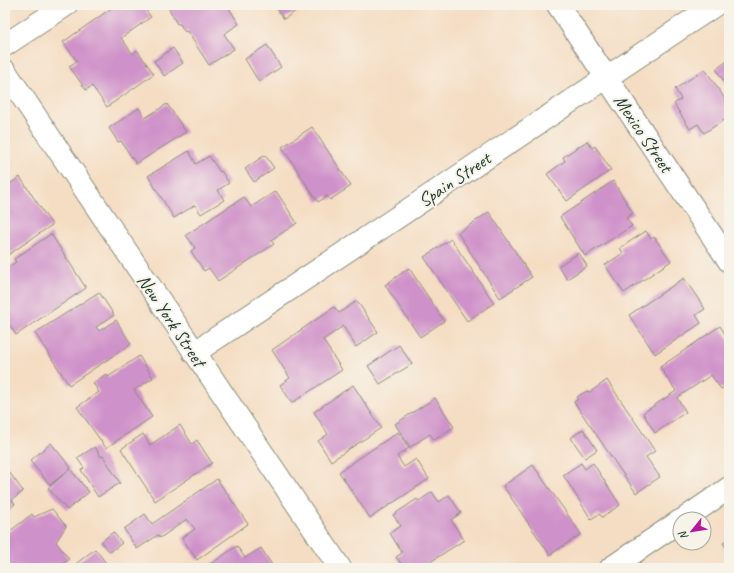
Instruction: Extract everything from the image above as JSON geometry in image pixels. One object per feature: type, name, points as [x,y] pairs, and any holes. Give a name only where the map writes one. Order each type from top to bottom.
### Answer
[{"type":"street","points":[[5,45],[44,11],[66,5]]},
{"type":"street","name":"Mexico Street","points":[[558,5],[729,261]]},
{"type":"street","name":"Spain Street","points":[[194,353],[715,5]]},
{"type":"street","name":"New York Street","points":[[5,71],[340,568]]},
{"type":"street","points":[[696,511],[729,488]]},
{"type":"street","points":[[611,568],[672,526]]},
{"type":"building","points":[[116,5],[142,5],[151,17],[121,38],[133,54],[137,50],[154,74],[107,107],[92,86],[86,90],[69,66],[77,61],[63,42]]},
{"type":"building","points":[[167,5],[227,5],[239,24],[224,34],[234,49],[209,65],[187,31],[185,32],[180,24],[177,24]]},
{"type":"building","points":[[274,5],[305,5],[284,19]]},
{"type":"building","points":[[267,45],[281,67],[259,82],[245,59]]},
{"type":"building","points":[[173,48],[183,63],[164,76],[154,61]]},
{"type":"building","points":[[729,60],[729,89],[716,69]]},
{"type":"building","points":[[705,69],[729,105],[729,117],[704,133],[698,124],[690,129],[674,104],[681,99],[675,89]]},
{"type":"building","points":[[167,104],[186,132],[136,164],[121,141],[118,142],[109,128],[139,108],[145,118]]},
{"type":"building","points":[[312,127],[351,186],[330,200],[327,196],[318,202],[282,147]]},
{"type":"building","points":[[587,141],[592,148],[595,146],[611,170],[567,201],[547,174],[565,161],[563,157]]},
{"type":"building","points":[[189,151],[196,164],[209,156],[229,183],[218,190],[224,200],[201,214],[195,205],[174,218],[148,176]]},
{"type":"building","points":[[265,155],[274,168],[254,182],[245,169]]},
{"type":"building","points":[[20,177],[52,225],[5,257],[5,187]]},
{"type":"building","points":[[613,181],[633,213],[626,218],[632,226],[585,256],[560,217]]},
{"type":"building","points":[[276,191],[297,223],[271,240],[274,244],[218,281],[209,268],[204,271],[191,251],[195,248],[186,235],[244,197],[251,207]]},
{"type":"building","points":[[489,212],[532,277],[500,298],[458,233]]},
{"type":"building","points":[[646,231],[651,239],[654,237],[671,261],[624,293],[605,265],[623,253],[620,248]]},
{"type":"building","points":[[51,234],[86,288],[16,335],[5,318],[9,316],[5,310],[5,269],[16,262],[14,259]]},
{"type":"building","points":[[451,239],[494,303],[467,321],[424,257]]},
{"type":"building","points":[[579,253],[587,266],[567,279],[558,266]]},
{"type":"building","points":[[409,268],[444,321],[420,337],[385,285]]},
{"type":"building","points":[[684,278],[705,309],[696,315],[701,323],[655,354],[629,315]]},
{"type":"building","points":[[99,292],[114,315],[96,327],[99,331],[116,320],[131,344],[69,385],[35,333]]},
{"type":"building","points":[[357,301],[378,332],[356,347],[343,326],[323,340],[342,370],[292,403],[280,385],[290,378],[272,350],[334,307],[339,313]]},
{"type":"building","points":[[720,326],[729,340],[729,384],[721,389],[711,375],[677,398],[686,412],[655,433],[643,413],[676,391],[660,367]]},
{"type":"building","points":[[399,345],[412,364],[380,384],[368,366]]},
{"type":"building","points":[[139,356],[153,378],[134,390],[152,417],[106,448],[77,407],[99,392],[93,383],[106,374],[108,377]]},
{"type":"building","points":[[607,380],[655,451],[646,457],[660,477],[636,493],[574,402],[577,400],[578,396],[587,391],[590,392]]},
{"type":"building","points":[[353,385],[381,428],[331,461],[318,441],[328,434],[314,412]]},
{"type":"building","points":[[435,398],[454,427],[434,440],[430,434],[410,447],[395,424]]},
{"type":"building","points":[[180,425],[192,444],[197,440],[212,463],[155,501],[121,449],[143,434],[150,445]]},
{"type":"building","points":[[583,429],[597,450],[585,458],[571,438]]},
{"type":"building","points":[[398,432],[409,448],[397,456],[404,467],[416,459],[429,479],[370,518],[339,472]]},
{"type":"building","points":[[51,443],[71,468],[50,485],[30,461]]},
{"type":"building","points":[[95,447],[101,457],[103,456],[120,483],[98,497],[81,470],[84,468],[77,458]]},
{"type":"building","points":[[581,463],[585,469],[593,463],[620,505],[602,517],[599,514],[591,519],[563,475]]},
{"type":"building","points":[[533,465],[581,534],[550,555],[503,486]]},
{"type":"building","points":[[70,469],[89,492],[67,510],[48,488]]},
{"type":"building","points":[[9,472],[23,491],[12,500],[15,504],[5,512],[5,475]]},
{"type":"building","points":[[217,479],[248,524],[197,560],[182,538],[195,529],[187,519],[160,538],[158,535],[137,549],[124,529],[145,514],[152,524]]},
{"type":"building","points":[[432,492],[439,502],[449,495],[461,513],[451,520],[464,540],[421,568],[404,568],[396,557],[402,553],[390,533],[401,526],[393,515],[417,499],[419,501]]},
{"type":"building","points":[[52,509],[66,526],[56,542],[69,559],[57,568],[5,568],[5,535],[32,514],[34,517]]},
{"type":"building","points":[[113,532],[122,543],[110,552],[101,542]]},
{"type":"building","points":[[729,539],[729,552],[723,543]]},
{"type":"building","points":[[237,546],[245,558],[261,548],[274,568],[205,568]]},
{"type":"building","points":[[95,549],[110,568],[74,568],[73,566]]}]
